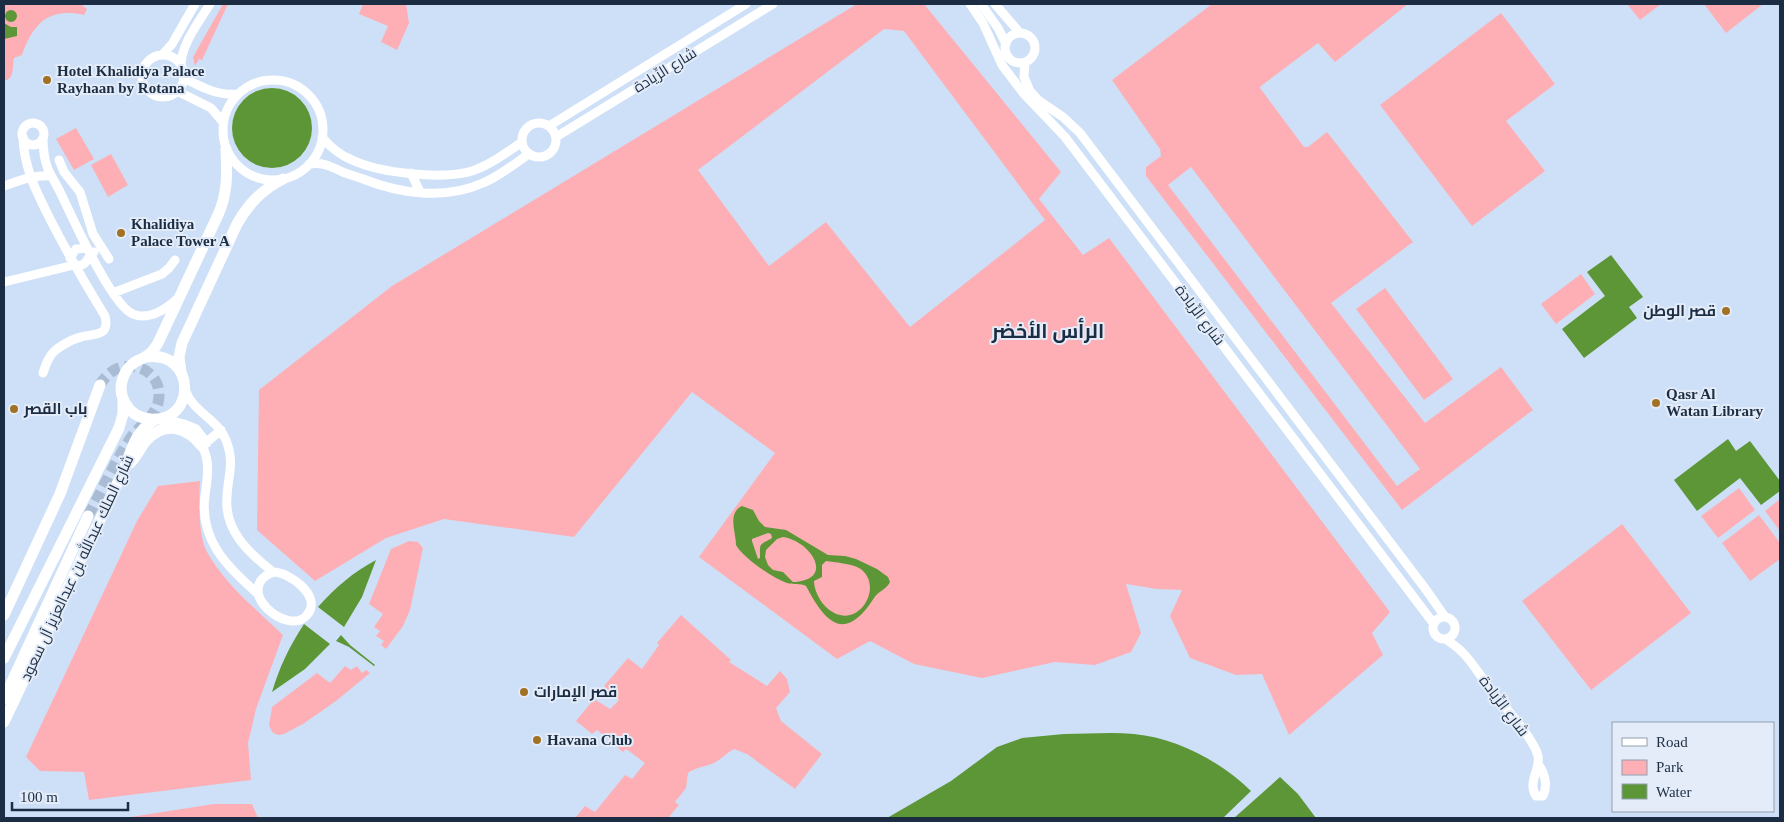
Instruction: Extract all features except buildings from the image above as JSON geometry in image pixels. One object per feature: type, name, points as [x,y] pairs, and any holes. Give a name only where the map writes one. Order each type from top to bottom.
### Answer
[{"type":"street","points":[[195,4],[172,44],[162,55],[152,59],[144,67],[143,83],[150,92],[160,96],[169,96],[177,91],[184,78],[181,66],[182,56],[210,4]]},
{"type":"street","name":"شارع الرِّيادة","points":[[549,126],[746,4]]},
{"type":"street","name":"شارع الرِّيادة","points":[[556,137],[773,4]]},
{"type":"street","name":"شارع الرِّيادة","points":[[970,4],[982,23],[1002,65],[1024,94],[1065,137],[1434,624]]},
{"type":"street","points":[[980,4],[998,28],[1006,44],[1009,57],[1016,62],[1025,62],[1034,54],[1035,45],[1031,37],[1020,33],[995,4]]},
{"type":"street","points":[[1006,44],[1010,38],[1020,33]]},
{"type":"street","points":[[162,55],[173,58],[181,66]]},
{"type":"street","name":"شارع الرِّيادة","points":[[1025,62],[1024,77],[1032,94],[1064,117],[1080,133],[1427,590],[1445,617]]},
{"type":"street","points":[[184,78],[212,91],[238,94]]},
{"type":"street","points":[[226,149],[238,166],[245,172],[263,179],[283,179],[293,176],[309,164],[318,152],[322,137],[322,119],[309,96],[294,85],[285,82],[265,81],[251,86],[238,94],[231,102],[223,122],[227,182],[224,200],[158,343],[145,357],[133,363],[126,372],[122,383],[123,399],[128,408],[136,415],[146,419],[159,419],[184,424],[196,429],[205,445],[208,470],[204,512],[211,540],[228,567],[257,593]]},
{"type":"street","points":[[177,91],[211,108],[223,122]]},
{"type":"street","points":[[43,373],[49,359],[58,348],[75,338],[101,333],[106,328],[107,322],[72,261],[30,177],[25,158],[23,134],[25,127],[34,123],[43,128],[44,154],[54,180],[89,251],[113,293],[131,314],[149,315],[164,309],[180,296]]},
{"type":"street","points":[[539,123],[549,126],[554,131],[556,137],[555,146],[550,153],[538,157],[529,154],[524,149],[522,142],[524,132],[530,125],[539,123]]},
{"type":"street","points":[[24,137],[28,143],[35,144],[43,138]]},
{"type":"street","points":[[322,137],[335,150],[355,161],[379,168],[411,173],[448,175],[472,171],[490,163],[522,142]]},
{"type":"street","points":[[309,164],[329,165],[380,185],[420,192],[452,192],[468,189],[493,178],[529,154]]},
{"type":"street","points":[[59,160],[62,168],[83,199],[90,227],[100,248],[109,259]]},
{"type":"street","points":[[411,173],[420,192]]},
{"type":"street","points":[[4,186],[30,177],[42,176],[54,180],[67,176]]},
{"type":"street","points":[[274,572],[255,558],[236,535],[230,521],[226,497],[232,466],[226,440],[221,430],[194,406],[185,389],[179,356],[182,343],[245,210],[256,197],[283,179]]},
{"type":"street","points":[[72,261],[76,249],[89,251],[100,248]]},
{"type":"street","points":[[4,282],[72,261],[80,266],[86,263],[89,251]]},
{"type":"street","points":[[113,293],[162,274],[170,268],[175,260]]},
{"type":"street","points":[[145,357],[157,356],[169,360],[182,374]]},
{"type":"street","points":[[4,615],[60,494],[100,384]]},
{"type":"street","points":[[159,419],[176,410],[182,400],[185,389]]},
{"type":"street","name":"شارع الملك عبدالله بن عبدالعزيز آل سعود","points":[[4,658],[119,428],[123,414],[123,399]]},
{"type":"street","name":"شارع الملك عبدالله بن عبدالعزيز آل سعود","points":[[4,722],[125,467],[138,434],[143,428],[159,419]]},
{"type":"street","points":[[125,467],[134,459],[147,440],[162,430],[184,430],[205,445]]},
{"type":"street","points":[[205,445],[221,430]]},
{"type":"street","points":[[4,699],[88,516]]},
{"type":"street","points":[[274,572],[281,572],[306,591],[312,604],[306,617],[298,622],[290,622],[283,620],[259,600],[257,593],[258,585],[262,579],[274,572]]},
{"type":"street","points":[[1445,617],[1454,623],[1454,633],[1446,639],[1437,636],[1434,630],[1434,624],[1439,619],[1445,617]]},
{"type":"street","name":"شارع الرِّيادة","points":[[1454,633],[1462,652]]},
{"type":"street","name":"شارع الرِّيادة","points":[[1446,639],[1462,652],[1525,733],[1538,755],[1538,764]]},
{"type":"green space","points":[[4,4],[81,4],[87,9],[84,15],[61,14],[44,20],[31,35],[22,55],[14,58],[10,78],[4,81]]},
{"type":"green space","points":[[223,4],[228,4],[202,60],[199,59],[195,66],[193,57]]},
{"type":"green space","points":[[363,4],[406,4],[409,23],[397,50],[381,42],[388,26],[359,14]]},
{"type":"green space","points":[[857,4],[924,4],[1061,172],[1039,199],[1083,255],[1109,238],[1390,612],[1372,633],[1383,655],[1289,735],[1262,674],[1236,675],[1190,658],[1170,616],[1182,590],[1157,589],[1126,584],[1141,633],[1131,652],[1095,665],[1055,662],[982,678],[914,664],[870,641],[837,659],[699,557],[775,453],[692,392],[574,537],[444,519],[386,538],[315,581],[257,530],[259,390],[392,286]],"holes":[[[884,29],[904,31],[1045,220],[910,327],[826,222],[769,266],[698,170]]]},
{"type":"green space","points":[[1212,4],[1408,4],[1335,62],[1318,43],[1260,88],[1304,147],[1308,147],[1327,132],[1413,242],[1331,303],[1425,423],[1501,367],[1533,410],[1402,510],[1146,176],[1146,167],[1161,156],[1160,149],[1112,80]],"holes":[[[1191,167],[1420,469],[1397,486],[1168,185]]]},
{"type":"green space","points":[[1627,4],[1661,4],[1640,20]]},
{"type":"green space","points":[[1704,4],[1763,4],[1726,33]]},
{"type":"green space","points":[[1501,13],[1555,84],[1506,121],[1545,171],[1472,226],[1380,105]]},
{"type":"green space","points":[[76,128],[94,159],[74,170],[56,139]]},
{"type":"green space","points":[[111,154],[128,185],[108,197],[91,165]]},
{"type":"green space","points":[[1581,274],[1595,294],[1556,324],[1541,304]]},
{"type":"green space","points":[[1385,288],[1453,379],[1424,400],[1356,309]]},
{"type":"green space","points":[[200,481],[200,526],[206,550],[231,585],[283,635],[256,709],[248,743],[251,780],[89,800],[84,772],[40,771],[26,757],[137,521],[158,486]]},
{"type":"green space","points":[[1739,488],[1755,510],[1718,538],[1701,516]]},
{"type":"green space","points":[[1780,499],[1780,531],[1765,511]]},
{"type":"green space","points":[[1759,515],[1780,543],[1780,559],[1750,581],[1722,543]]},
{"type":"green space","points":[[1622,524],[1691,613],[1591,690],[1522,601]]},
{"type":"green space","points":[[409,541],[418,542],[423,548],[410,610],[403,626],[386,649],[381,645],[384,641],[376,636],[380,631],[374,627],[383,614],[369,604],[391,549]]},
{"type":"green space","points":[[681,615],[731,660],[729,662],[767,686],[780,671],[787,679],[790,692],[776,708],[781,721],[822,754],[795,789],[747,754],[734,749],[714,763],[694,769],[688,773],[686,788],[675,802],[679,805],[668,818],[575,818],[585,806],[595,812],[625,775],[632,779],[645,763],[626,749],[623,752],[597,730],[592,734],[576,721],[594,699],[610,709],[619,700],[604,686],[628,658],[642,669],[659,645],[657,643]]},
{"type":"green space","points":[[345,666],[351,670],[357,666],[362,673],[366,670],[370,673],[336,701],[303,724],[284,734],[278,735],[273,733],[269,726],[272,707],[317,673],[330,683]]},
{"type":"green space","points":[[214,804],[252,804],[258,818],[124,818]]},
{"type":"water","points":[[9,10],[13,10],[17,16],[13,22],[9,22],[5,18],[5,14]]},
{"type":"water","points":[[4,23],[11,27],[17,27],[17,36],[4,39]]},
{"type":"water","points":[[264,88],[280,88],[301,99],[312,120],[312,136],[301,157],[280,168],[264,168],[250,162],[238,150],[232,136],[232,120],[238,106],[250,94]]},
{"type":"water","points":[[1611,255],[1643,297],[1629,307],[1637,318],[1584,358],[1562,329],[1605,296],[1587,272]]},
{"type":"water","points":[[1728,439],[1736,451],[1750,441],[1780,481],[1780,491],[1761,505],[1740,478],[1697,511],[1674,480]]},
{"type":"water","points":[[742,506],[753,510],[765,527],[786,530],[828,555],[856,559],[877,569],[888,577],[890,582],[864,612],[854,620],[845,624],[837,623],[821,610],[806,586],[787,583],[774,577],[745,556],[736,545],[733,523],[737,509]],"holes":[[[768,533],[771,534],[772,538],[761,545],[760,558],[758,559],[752,539]],[[783,537],[793,540],[810,552],[815,560],[816,568],[814,575],[806,580],[793,582],[783,572],[773,570],[768,565],[765,557],[766,550],[777,539]],[[826,561],[848,564],[859,568],[867,576],[870,585],[869,596],[857,612],[847,616],[837,614],[823,604],[816,591],[814,581],[822,577],[822,565]]]},
{"type":"water","points":[[376,560],[362,597],[344,627],[318,607],[345,581]]},
{"type":"water","points":[[304,624],[330,644],[305,669],[272,692],[285,657]]},
{"type":"water","points":[[341,635],[350,645],[375,665],[349,647],[336,641]]},
{"type":"water","points":[[1125,733],[1166,740],[1212,761],[1251,791],[1223,818],[887,818],[951,781],[997,747],[1022,738],[1064,734]]},
{"type":"water","points":[[1280,777],[1298,794],[1316,818],[1234,818]]},
{"type":"tunnel","points":[[88,516],[124,448],[133,434],[153,413],[158,403],[159,390],[155,380],[139,368],[129,366],[118,368],[108,375],[100,385]]},
{"type":"place","name":"Hotel Khalidiya Palace Rayhaan by Rotana","points":[[47,80]]},
{"type":"place","name":"Khalidiya Palace Tower A","points":[[121,233]]},
{"type":"place","name":"قصر الوطن","points":[[1726,311]]},
{"type":"place","name":"Qasr Al Watan Library","points":[[1656,403]]},
{"type":"place","name":"باب القصر","points":[[14,409]]},
{"type":"place","name":"قصر الإمارات","points":[[524,692]]},
{"type":"place","name":"Havana Club","points":[[537,740]]},
{"type":"district","name":"الرأس الأخضر","points":[[1048,331]]}]
